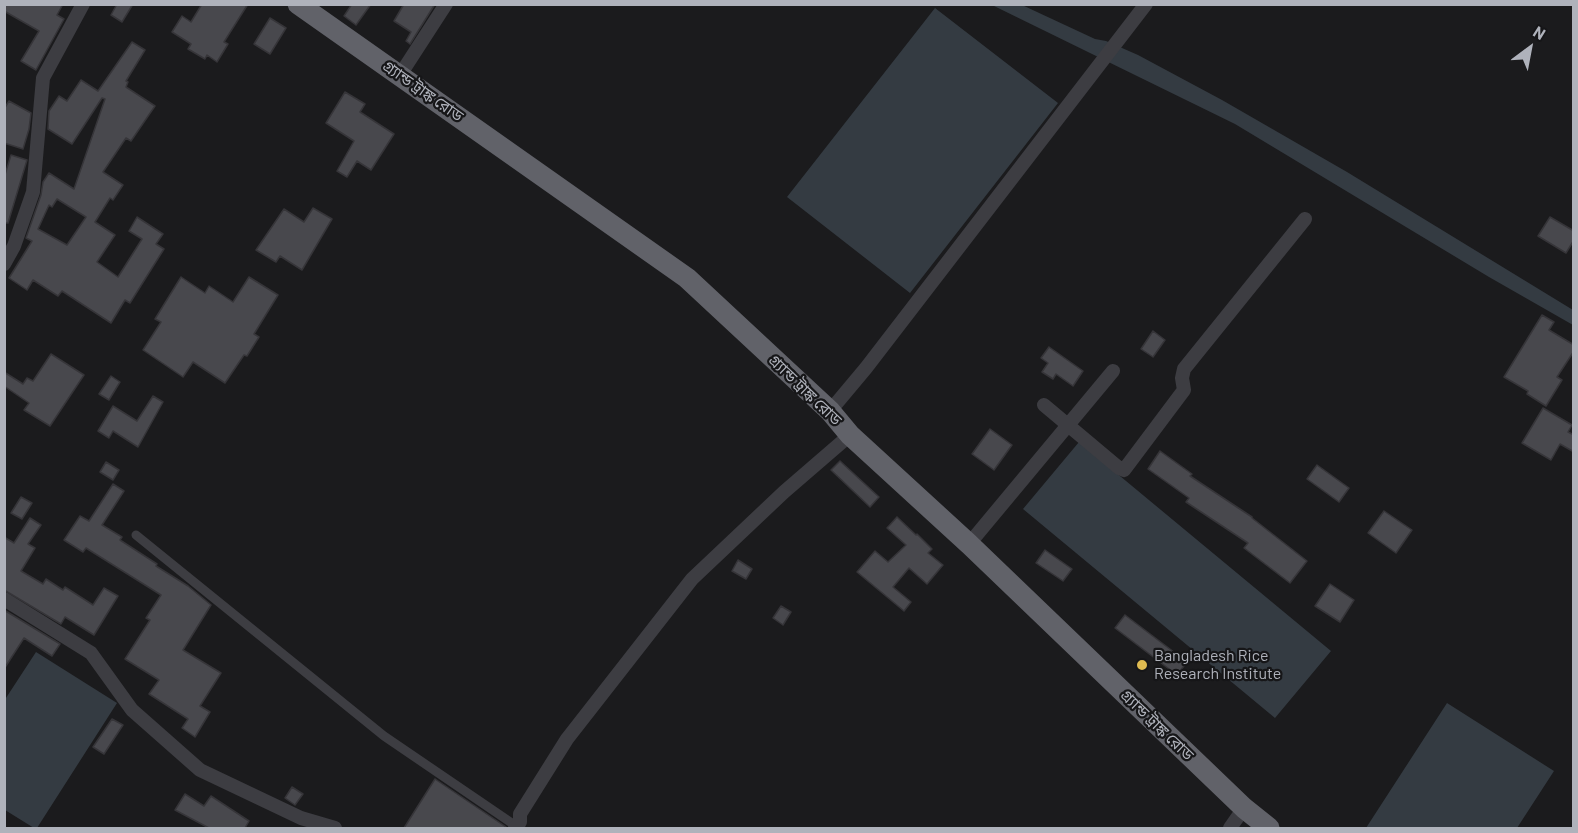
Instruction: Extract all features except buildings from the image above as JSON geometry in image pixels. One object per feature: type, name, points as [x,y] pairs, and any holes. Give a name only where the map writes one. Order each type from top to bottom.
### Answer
[{"type":"highway","name":"গ্র্যান্ড ট্রাঙ্ক রোড","points":[[298,4],[687,278],[830,411],[850,435],[969,544],[1244,808],[1269,828]]},
{"type":"street","points":[[4,264],[14,246],[33,192],[43,78],[83,4]]},
{"type":"street","points":[[400,75],[446,4]]},
{"type":"street","points":[[830,411],[866,368],[1146,4]]},
{"type":"street","points":[[1044,405],[1124,470],[1184,390],[1182,378],[1185,369],[1305,219]]},
{"type":"street","points":[[969,544],[1113,371]]},
{"type":"street","points":[[136,535],[384,736],[518,826],[520,814],[567,739],[692,579],[784,492],[850,435]]},
{"type":"street","points":[[4,599],[91,654],[132,710],[200,770],[301,818],[335,828]]},
{"type":"street","points":[[1230,828],[1244,808]]},
{"type":"shaded area","points":[[992,5],[1022,5],[1095,39],[1106,41],[1138,55],[1222,100],[1347,172],[1573,310],[1573,325],[1235,124]]},
{"type":"shaded area","points":[[935,8],[1058,103],[910,293],[787,197]]},
{"type":"shaded area","points":[[1079,442],[1331,651],[1275,718],[1023,509]]},
{"type":"shaded area","points":[[36,652],[117,703],[37,828],[34,828],[5,810],[4,701]]},
{"type":"shaded area","points":[[1447,703],[1554,771],[1517,828],[1366,828]]},
{"type":"place","name":"Bangladesh Rice Research Institute","points":[[1142,665]]}]
